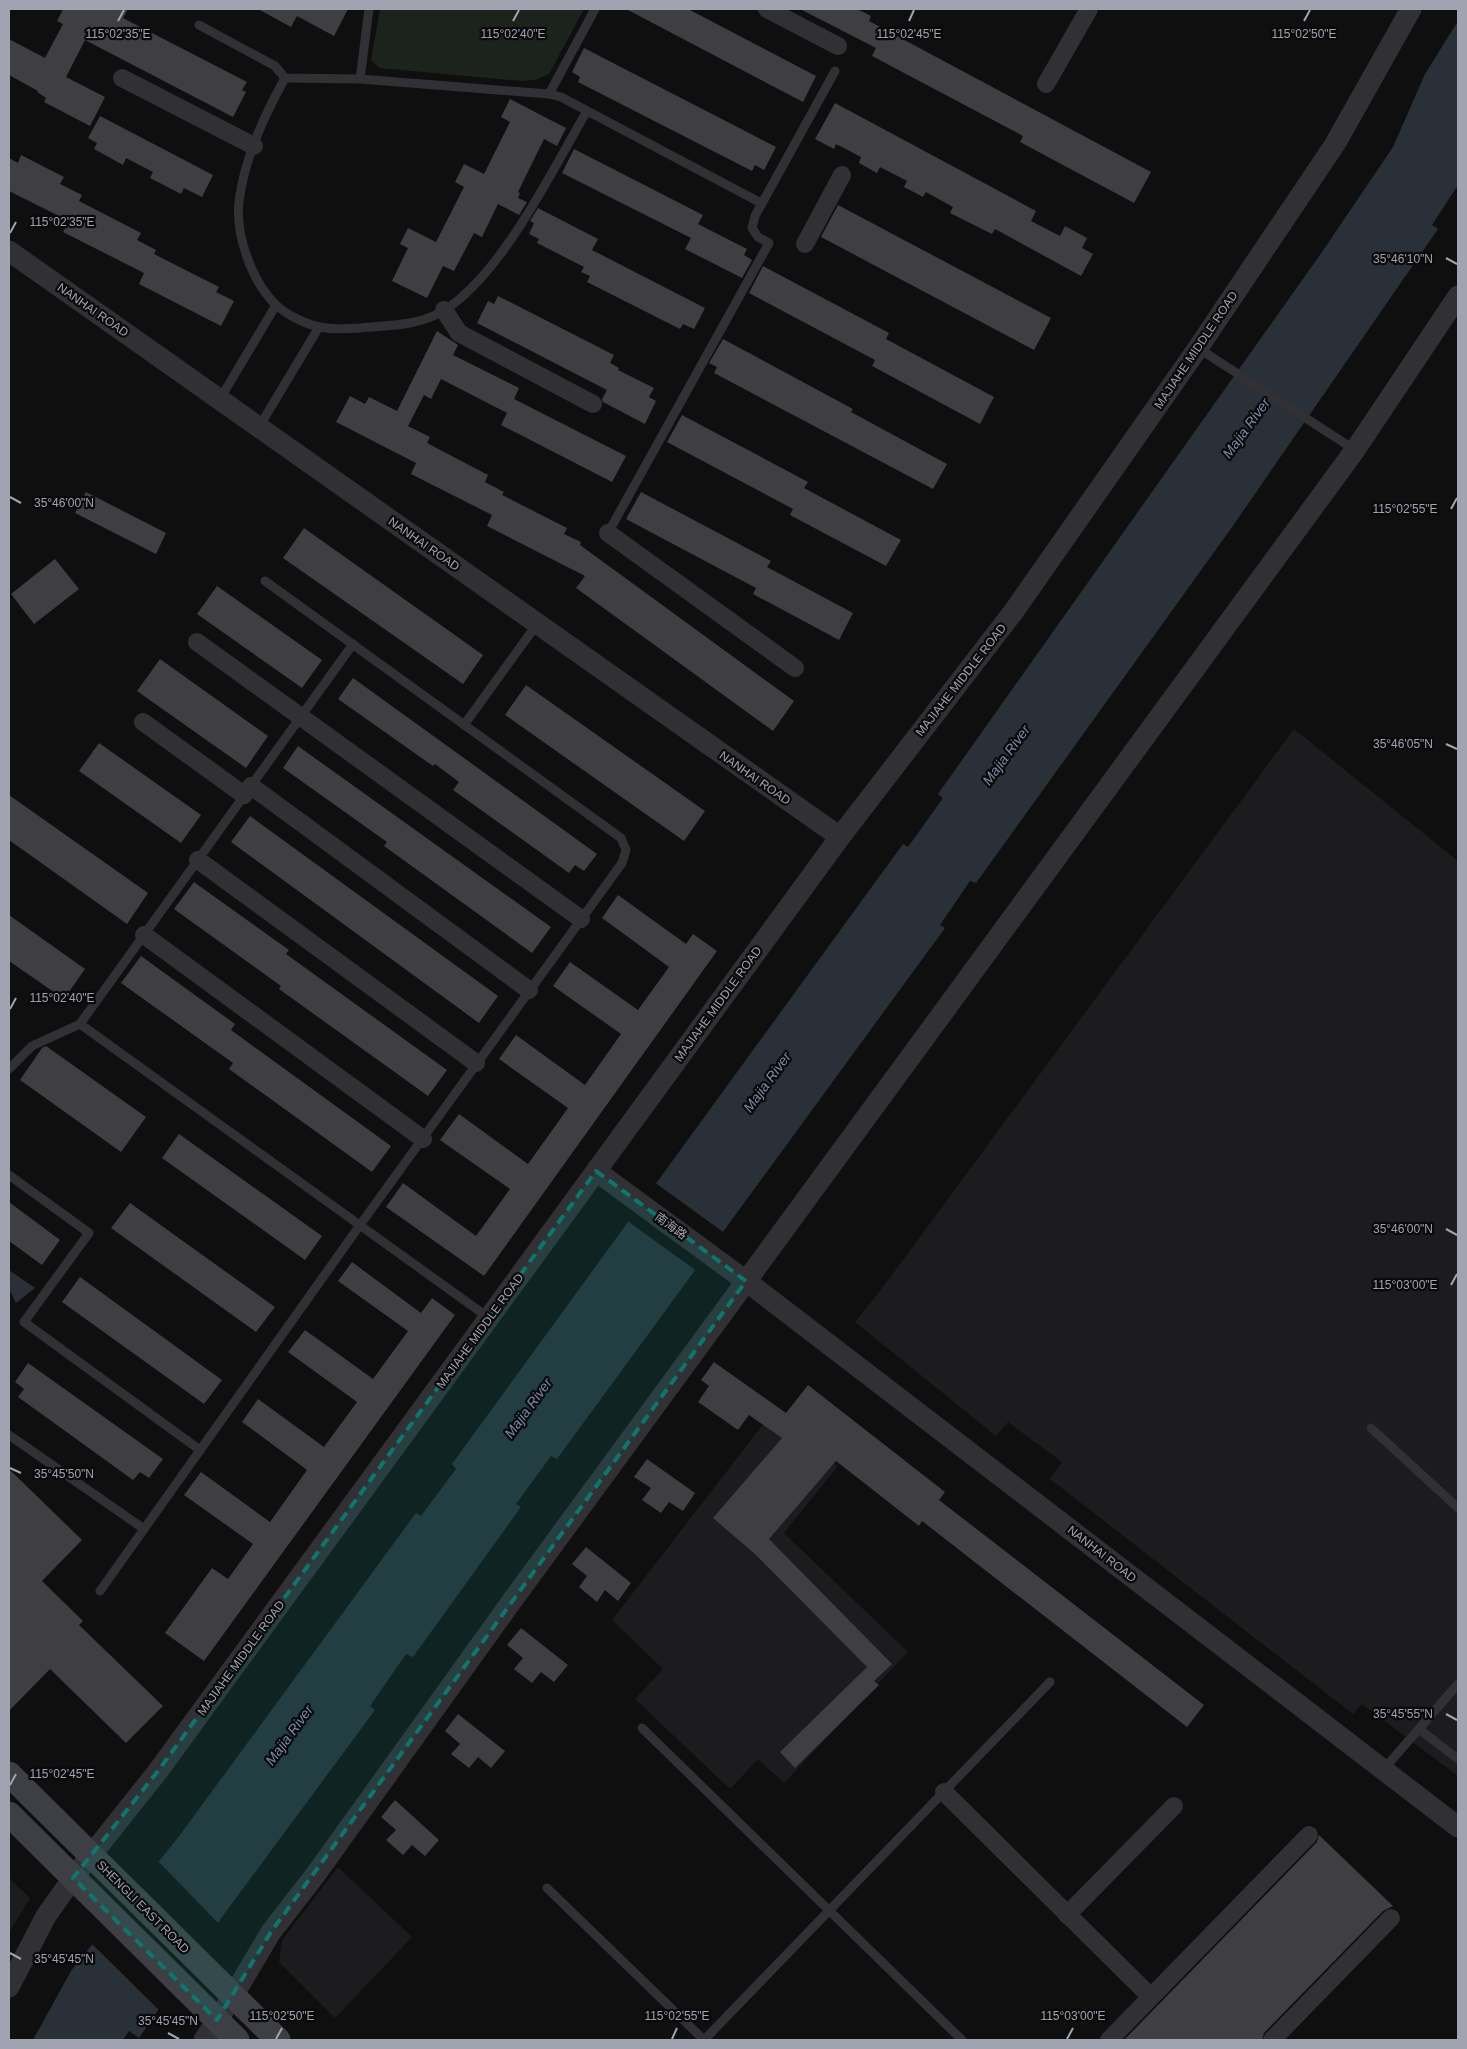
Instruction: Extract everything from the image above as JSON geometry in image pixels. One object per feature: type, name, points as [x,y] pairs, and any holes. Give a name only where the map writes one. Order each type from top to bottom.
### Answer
[{"type":"main road","name":"SHENGLI EAST ROAD","points":[[9,1774],[278,2040]]},
{"type":"main road","points":[[9,1814],[181,1985],[211,2030],[237,2040]]},
{"type":"street","points":[[767,9],[838,46]]},
{"type":"street","points":[[1046,84],[1089,9]]},
{"type":"street","name":"MAJIAHE MIDDLE ROAD","points":[[9,1987],[46,1916],[80,1885],[158,1771],[840,837],[1014,611],[1198,348],[1335,144],[1411,9]]},
{"type":"street","points":[[122,78],[254,146]]},
{"type":"street","points":[[805,244],[842,175]]},
{"type":"street","name":"NANHAI ROAD","points":[[9,251],[840,837]]},
{"type":"street","points":[[211,2030],[271,1932],[316,1874],[447,1690],[1355,450],[1458,296]]},
{"type":"street","points":[[444,310],[459,333],[593,404]]},
{"type":"street","points":[[608,533],[795,668]]},
{"type":"street","points":[[197,642],[581,919]]},
{"type":"street","points":[[143,722],[247,791],[529,990]]},
{"type":"street","points":[[198,860],[476,1063]]},
{"type":"street","points":[[144,935],[423,1139]]},
{"type":"street","name":"南海路","points":[[596,1171],[746,1281]]},
{"type":"street","name":"NANHAI ROAD","points":[[746,1281],[1458,1827]]},
{"type":"street","points":[[944,1792],[1151,1997]]},
{"type":"street","points":[[1067,1915],[1174,1806]]},
{"type":"street","points":[[1109,2040],[1309,1836]]},
{"type":"street","points":[[1272,2040],[1391,1918]]},
{"type":"lane","points":[[360,79],[369,9]]},
{"type":"lane","points":[[549,94],[595,9]]},
{"type":"lane","points":[[199,25],[275,66],[285,78],[360,79],[549,94],[561,97],[761,203]]},
{"type":"lane","points":[[608,533],[769,243],[758,237],[752,228],[754,216],[835,71]]},
{"type":"lane","points":[[285,78],[268,109],[254,146],[239,202],[239,223],[245,255],[254,275],[276,305],[286,313],[319,327],[340,330],[416,323],[444,310],[478,282],[500,254],[529,210],[587,111]]},
{"type":"lane","points":[[220,399],[276,305]]},
{"type":"lane","points":[[259,427],[319,327]]},
{"type":"lane","points":[[1198,348],[1355,450]]},
{"type":"lane","points":[[100,1591],[476,1063],[622,863],[626,850],[621,838],[265,582]]},
{"type":"lane","points":[[464,725],[537,624]]},
{"type":"lane","points":[[9,1069],[32,1046],[80,1024],[353,644]]},
{"type":"lane","points":[[80,1024],[489,1318]]},
{"type":"lane","points":[[9,1175],[89,1233],[24,1322],[200,1450]]},
{"type":"lane","points":[[1371,1428],[1458,1508]]},
{"type":"lane","points":[[9,1435],[144,1529]]},
{"type":"lane","points":[[547,1888],[704,2040],[1050,1682]]},
{"type":"lane","points":[[1383,1770],[1458,1684]]},
{"type":"lane","points":[[642,1728],[962,2040]]},
{"type":"lane","points":[[1419,1729],[1458,1759]]},
{"type":"highlighted area","points":[[596,1171],[746,1281],[271,1932],[217,2020],[73,1878],[158,1771]]},
{"type":"shaded area","points":[[380,9],[584,9],[549,74],[535,80],[522,81],[379,68],[371,60]]},
{"type":"shaded area","points":[[1294,729],[1458,861],[1458,1776],[1362,1704],[1353,1714],[1050,1479],[1062,1462],[1008,1422],[996,1436],[855,1322],[886,1283]]},
{"type":"shaded area","points":[[771,1414],[838,1466],[784,1533],[908,1652],[784,1783],[758,1759],[730,1789],[635,1699],[663,1669],[612,1620]]},
{"type":"shaded area","points":[[338,1867],[412,1937],[335,2018],[279,1962],[282,1940]]},
{"type":"shaded area","points":[[9,1878],[30,1898],[9,1933]]},
{"type":"water","name":"Majia River","points":[[1458,21],[1458,185],[1432,225],[1438,229],[1230,530],[976,883],[970,881],[940,925],[945,928],[557,1459],[551,1456],[516,1504],[521,1507],[413,1657],[406,1654],[370,1706],[375,1710],[222,1917],[139,2038],[129,2031],[123,2040],[33,2040],[71,1971],[180,1835],[416,1513],[421,1516],[456,1469],[452,1464],[903,844],[908,847],[943,798],[938,794],[1322,252],[1393,147],[1425,74]]},
{"type":"water","points":[[9,1270],[35,1288],[16,1303],[9,1289]]},
{"type":"pier","points":[[654,1182],[726,1234],[698,1272],[626,1220]]},
{"type":"pier","points":[[157,1860],[220,1925],[160,2011],[91,1943]]},
{"type":"building","points":[[63,9],[128,9],[123,18],[247,82],[242,90],[246,92],[233,117],[85,40],[66,77],[105,97],[90,126],[44,102],[46,98],[38,91],[9,75],[9,39],[45,58],[63,24],[57,21]]},
{"type":"building","points":[[258,9],[348,9],[334,36],[297,16],[291,27]]},
{"type":"building","points":[[626,9],[688,9],[816,76],[803,102]]},
{"type":"building","points":[[800,9],[857,9],[871,16],[869,21],[1151,172],[1134,203],[1020,142],[1023,136],[872,56],[876,48]]},
{"type":"building","points":[[584,48],[776,147],[764,170],[755,165],[752,171],[578,82],[580,77],[572,72]]},
{"type":"building","points":[[510,99],[566,128],[557,146],[544,139],[518,192],[520,193],[518,198],[527,202],[519,215],[498,204],[482,237],[474,233],[454,271],[443,266],[427,298],[392,281],[408,248],[400,244],[408,228],[436,242],[464,187],[455,182],[464,164],[484,174],[510,122],[501,117]]},
{"type":"building","points":[[835,103],[1036,211],[1031,221],[1060,236],[1065,226],[1087,238],[1082,248],[1093,254],[1081,276],[995,229],[992,234],[950,213],[953,207],[926,192],[923,197],[904,187],[907,181],[880,167],[877,173],[859,163],[861,157],[836,144],[834,149],[815,139]]},
{"type":"building","points":[[100,116],[213,175],[202,197],[184,188],[181,194],[150,178],[153,172],[126,158],[123,165],[94,149],[97,143],[88,138]]},
{"type":"building","points":[[574,149],[703,215],[698,224],[747,249],[744,255],[752,260],[742,278],[685,249],[691,238],[562,173]]},
{"type":"building","points":[[21,155],[64,177],[60,184],[82,195],[79,201],[141,233],[137,240],[156,250],[154,254],[219,287],[216,292],[234,301],[221,326],[139,284],[144,273],[63,232],[69,221],[9,191],[9,158],[18,163]]},
{"type":"building","points":[[838,205],[1051,318],[1034,350],[821,237]]},
{"type":"building","points":[[538,208],[598,239],[592,250],[705,308],[694,329],[683,324],[680,329],[587,282],[590,276],[581,272],[584,267],[537,243],[539,239],[529,234],[534,223],[530,221]]},
{"type":"building","points":[[763,266],[889,333],[886,339],[994,397],[980,424],[872,366],[875,360],[749,293]]},
{"type":"building","points":[[498,296],[614,355],[610,363],[619,368],[618,370],[654,388],[649,397],[656,401],[645,424],[603,402],[602,399],[607,390],[477,323],[488,301],[494,304]]},
{"type":"building","points":[[437,331],[458,345],[453,355],[519,388],[514,399],[626,456],[612,482],[501,425],[507,413],[441,379],[431,399],[424,395],[408,426],[430,437],[427,443],[488,475],[485,482],[504,492],[502,495],[567,528],[564,534],[581,542],[580,545],[794,701],[773,731],[576,588],[585,576],[487,526],[492,515],[411,474],[416,463],[336,422],[350,396],[365,404],[369,397],[397,411]]},
{"type":"building","points":[[723,339],[853,409],[851,412],[947,464],[933,489],[714,373],[717,367],[709,363]]},
{"type":"building","points":[[682,415],[808,482],[804,488],[901,540],[886,566],[790,515],[793,509],[667,442]]},
{"type":"building","points":[[86,492],[166,533],[156,554],[75,513]]},
{"type":"building","points":[[641,492],[771,561],[767,567],[853,613],[839,640],[753,594],[756,588],[626,519]]},
{"type":"building","points":[[304,528],[483,655],[463,684],[283,558]]},
{"type":"building","points":[[55,559],[79,589],[34,624],[11,594]]},
{"type":"building","points":[[217,586],[322,660],[302,688],[197,614]]},
{"type":"building","points":[[160,659],[268,736],[246,768],[137,691]]},
{"type":"building","points":[[353,678],[597,854],[584,871],[575,865],[569,873],[453,790],[459,782],[435,764],[433,766],[338,699]]},
{"type":"building","points":[[526,685],[705,811],[684,841],[505,715]]},
{"type":"building","points":[[99,743],[201,815],[181,843],[79,771]]},
{"type":"building","points":[[298,746],[551,927],[532,953],[384,846],[387,842],[283,768]]},
{"type":"building","points":[[9,795],[148,893],[127,924],[9,840]]},
{"type":"building","points":[[250,816],[498,996],[479,1023],[231,842]]},
{"type":"building","points":[[194,882],[289,950],[286,954],[447,1070],[428,1096],[279,989],[281,986],[174,909]]},
{"type":"building","points":[[618,895],[686,944],[693,934],[717,951],[484,1276],[386,1207],[403,1183],[476,1236],[510,1189],[440,1140],[459,1114],[528,1164],[568,1108],[499,1059],[516,1035],[585,1085],[621,1034],[553,986],[570,962],[638,1010],[669,967],[602,918]]},
{"type":"building","points":[[9,915],[85,969],[64,999],[9,961]]},
{"type":"building","points":[[141,956],[235,1024],[231,1030],[391,1146],[372,1172],[229,1069],[233,1063],[121,983]]},
{"type":"building","points":[[46,1046],[146,1117],[121,1152],[20,1080],[42,1048]]},
{"type":"building","points":[[179,1134],[322,1236],[305,1260],[162,1158]]},
{"type":"building","points":[[9,1202],[60,1240],[42,1265],[9,1241]]},
{"type":"building","points":[[130,1203],[275,1307],[256,1332],[111,1228]]},
{"type":"building","points":[[352,1262],[421,1313],[432,1298],[455,1315],[204,1661],[165,1633],[212,1568],[228,1579],[253,1544],[184,1495],[201,1472],[270,1522],[307,1470],[242,1422],[258,1399],[324,1447],[357,1402],[288,1352],[305,1330],[373,1379],[408,1331],[338,1281]]},
{"type":"building","points":[[80,1277],[222,1380],[204,1404],[62,1302]]},
{"type":"building","points":[[714,1362],[786,1413],[808,1385],[945,1492],[939,1500],[1204,1705],[1187,1727],[922,1521],[919,1526],[836,1461],[769,1539],[892,1664],[874,1681],[879,1685],[795,1768],[780,1752],[867,1667],[756,1555],[713,1518],[782,1438],[749,1415],[738,1430],[698,1402],[709,1386],[701,1380]]},
{"type":"building","points":[[28,1363],[163,1459],[149,1478],[140,1472],[133,1480],[18,1397],[24,1389],[15,1382]]},
{"type":"building","points":[[647,1459],[695,1493],[683,1511],[669,1502],[661,1513],[642,1500],[651,1488],[634,1477]]},
{"type":"building","points":[[9,1469],[82,1540],[42,1581],[83,1621],[79,1625],[163,1706],[126,1743],[50,1669],[9,1711]]},
{"type":"building","points":[[586,1547],[631,1583],[618,1601],[605,1590],[597,1602],[579,1587],[587,1576],[572,1564]]},
{"type":"building","points":[[521,1628],[568,1665],[554,1682],[541,1672],[532,1683],[514,1669],[523,1658],[507,1645]]},
{"type":"building","points":[[458,1714],[505,1751],[491,1768],[478,1757],[469,1768],[451,1754],[460,1744],[445,1731]]},
{"type":"building","points":[[395,1800],[439,1840],[425,1856],[412,1845],[403,1855],[386,1840],[396,1830],[381,1817]]},
{"type":"building","points":[[1319,1835],[1393,1906],[1383,1911],[1264,2033],[1262,2040],[1124,2040],[1317,1842]]}]
